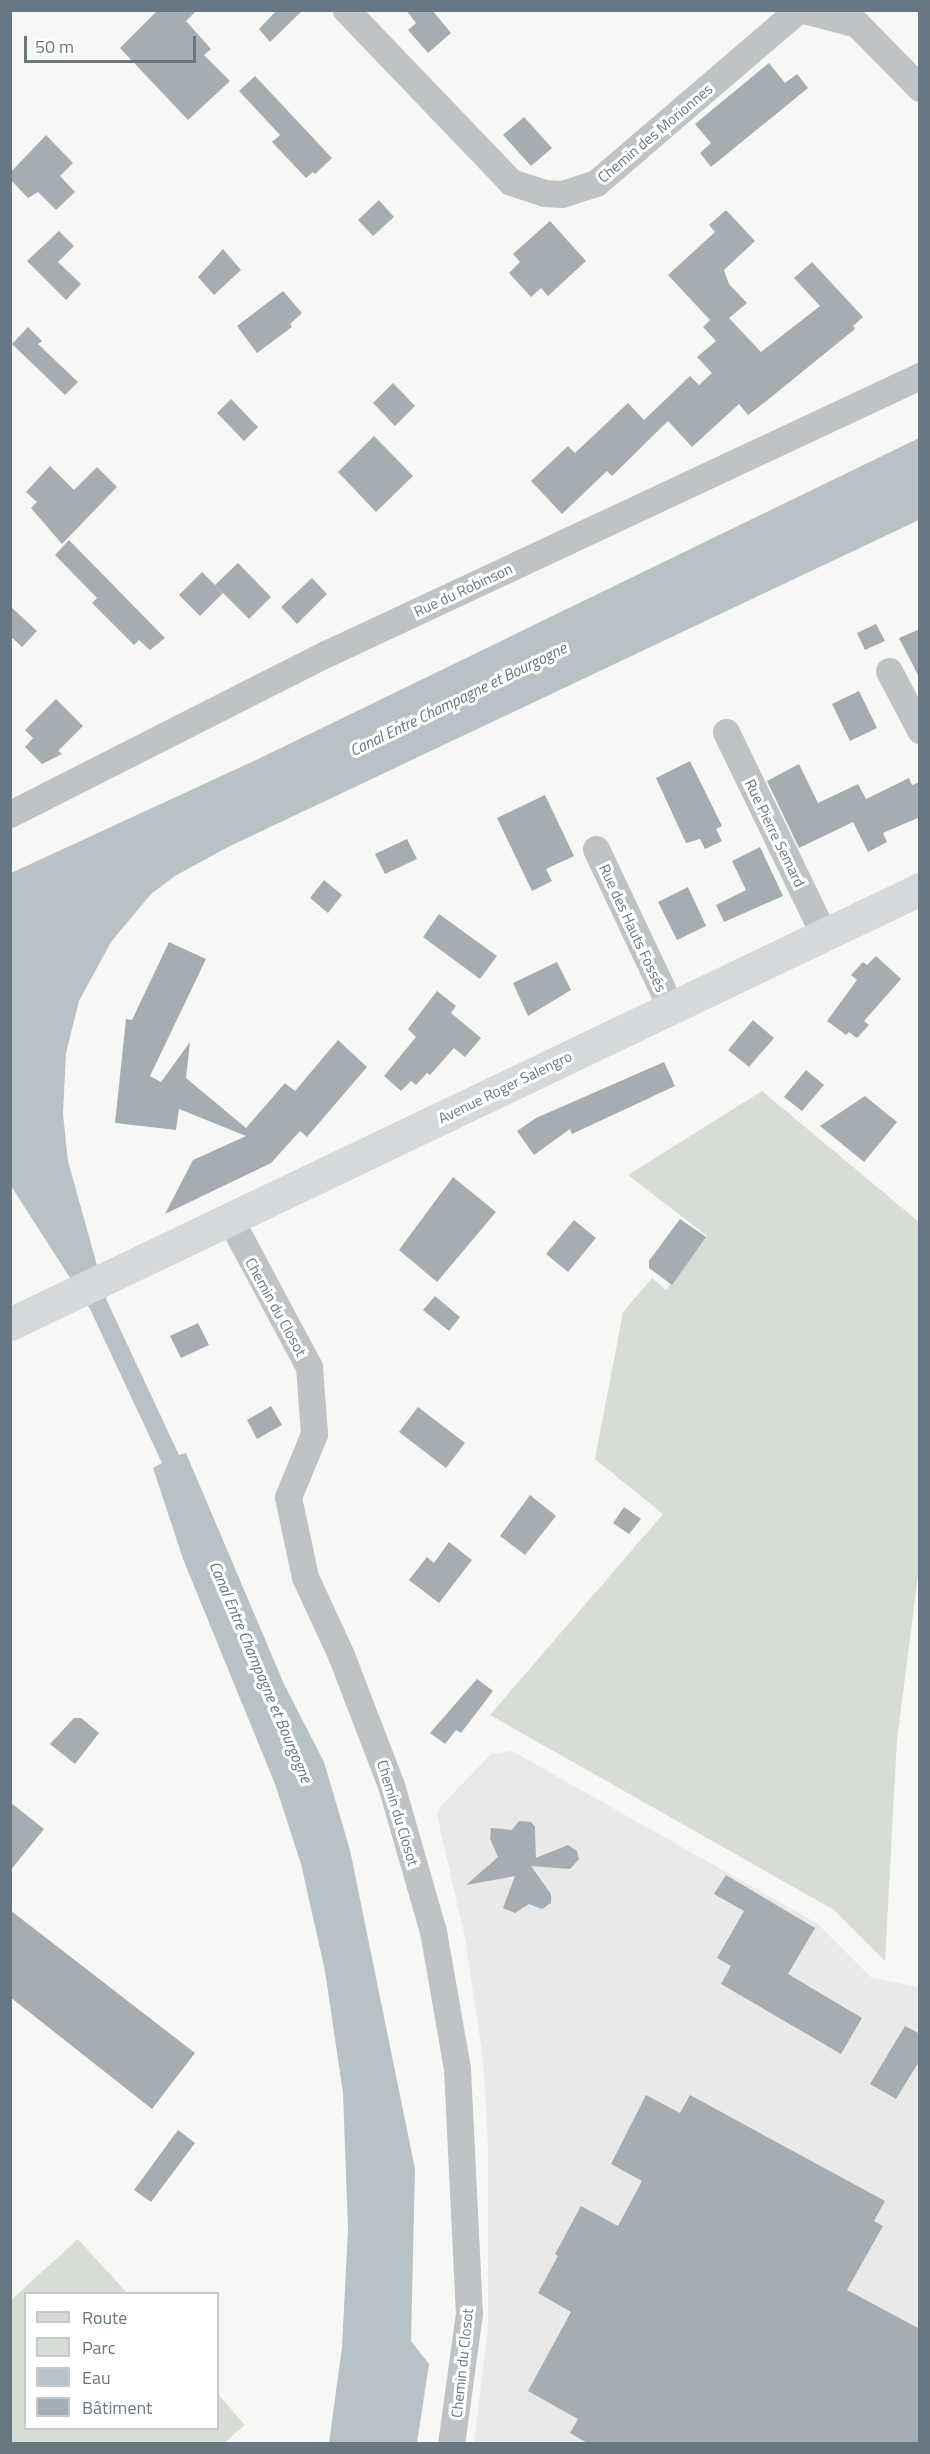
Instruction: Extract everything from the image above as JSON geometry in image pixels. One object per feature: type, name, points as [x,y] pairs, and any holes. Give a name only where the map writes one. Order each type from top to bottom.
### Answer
[{"type":"main road","name":"Avenue Roger Salengro","points":[[10,1324],[920,889]]},
{"type":"street","name":"Chemin des Morionnes","points":[[346,10],[511,182],[544,193],[562,194],[596,183],[798,10]]},
{"type":"street","points":[[803,10],[857,24],[920,88]]},
{"type":"street","name":"Rue du Robinson","points":[[10,814],[328,653],[920,376]]},
{"type":"street","points":[[889,670],[920,730]]},
{"type":"street","name":"Rue Pierre Semard","points":[[726,732],[824,935]]},
{"type":"street","name":"Rue des Hauts Fossés","points":[[596,849],[671,1008]]},
{"type":"street","name":"Chemin du Closot","points":[[230,1219],[309,1367],[314,1434],[288,1497],[305,1577],[341,1655],[391,1785],[433,1931],[457,2069],[469,2313],[451,2444]]},
{"type":"shaded area","points":[[512,1751],[818,1924],[872,1978],[919,1987],[919,2443],[474,2443],[488,2329],[488,2145],[483,2059],[465,1938],[437,1815],[440,1807],[491,1754]]},
{"type":"green space","points":[[762,1091],[919,1222],[920,1560],[897,1740],[885,1961],[834,1910],[490,1715],[663,1514],[595,1459],[623,1312],[652,1278],[666,1290],[707,1236],[628,1175]]},
{"type":"green space","points":[[78,2239],[126,2292],[24,2292],[24,2430],[219,2430],[219,2395],[245,2425],[224,2443],[11,2443],[11,2300]]},
{"type":"water","name":"Canal Entre Champagne et Bourgogne","points":[[919,438],[919,520],[230,846],[175,876],[151,894],[111,942],[79,1001],[66,1053],[63,1114],[68,1161],[107,1301],[179,1455],[186,1453],[284,1684],[324,1762],[350,1850],[415,2169],[411,2341],[429,2364],[417,2443],[329,2443],[342,2347],[348,2229],[343,2093],[325,1971],[301,1864],[275,1784],[183,1559],[153,1468],[162,1463],[90,1309],[11,1186],[11,873],[256,760]]},
{"type":"building","points":[[158,10],[197,10],[186,21],[211,49],[204,55],[230,81],[188,120],[120,48]]},
{"type":"building","points":[[277,10],[303,10],[270,42],[259,29]]},
{"type":"building","points":[[406,10],[432,10],[451,33],[428,53],[408,30],[416,23]]},
{"type":"building","points":[[769,63],[785,83],[797,74],[808,88],[711,167],[700,153],[711,143],[695,124]]},
{"type":"building","points":[[255,76],[332,158],[315,174],[313,172],[306,178],[272,142],[280,135],[239,91]]},
{"type":"building","points":[[524,117],[552,148],[531,166],[503,135]]},
{"type":"building","points":[[46,135],[73,163],[60,176],[75,192],[56,210],[38,192],[28,198],[10,179],[10,173]]},
{"type":"building","points":[[379,200],[394,217],[373,236],[358,220]]},
{"type":"building","points":[[726,210],[755,241],[724,270],[729,284],[747,303],[729,318],[761,352],[820,306],[794,278],[812,262],[863,317],[853,326],[855,329],[760,406],[748,415],[739,404],[692,447],[668,421],[612,476],[607,471],[562,514],[531,481],[568,446],[575,453],[628,403],[644,420],[690,376],[699,385],[712,373],[697,357],[716,341],[703,327],[710,320],[668,275],[715,232],[709,225]]},
{"type":"building","points":[[550,221],[586,261],[548,296],[541,288],[531,297],[509,273],[520,262],[513,254]]},
{"type":"building","points":[[59,231],[74,246],[58,262],[81,284],[66,300],[27,261]]},
{"type":"building","points":[[223,249],[241,270],[214,295],[198,277]]},
{"type":"building","points":[[283,291],[302,313],[290,324],[292,327],[257,353],[237,326]]},
{"type":"building","points":[[28,327],[42,341],[38,344],[78,382],[65,395],[12,344]]},
{"type":"building","points":[[393,383],[415,406],[395,426],[373,403]]},
{"type":"building","points":[[231,399],[258,427],[244,441],[217,413]]},
{"type":"building","points":[[374,436],[413,476],[376,512],[338,472]]},
{"type":"building","points":[[50,466],[74,490],[97,467],[117,487],[62,544],[31,508],[37,502],[26,492]]},
{"type":"building","points":[[69,540],[165,638],[150,650],[139,640],[134,645],[92,603],[97,598],[55,555]]},
{"type":"building","points":[[238,563],[271,597],[249,619],[215,585]]},
{"type":"building","points":[[202,572],[223,593],[200,616],[179,595]]},
{"type":"building","points":[[312,578],[327,594],[297,624],[281,607]]},
{"type":"building","points":[[10,606],[37,631],[22,647],[10,636]]},
{"type":"building","points":[[876,624],[885,641],[865,650],[857,633]]},
{"type":"building","points":[[920,629],[920,679],[899,638]]},
{"type":"building","points":[[859,691],[877,728],[850,741],[832,704]]},
{"type":"building","points":[[56,699],[83,726],[58,751],[62,754],[42,764],[25,747],[33,738],[25,730]]},
{"type":"building","points":[[690,761],[722,826],[716,829],[722,841],[705,849],[700,839],[686,843],[656,778]]},
{"type":"building","points":[[799,764],[818,803],[858,784],[866,799],[909,778],[912,785],[920,782],[920,817],[883,833],[887,842],[868,852],[853,822],[799,848],[767,781]]},
{"type":"building","points":[[545,795],[574,856],[546,869],[552,881],[532,891],[497,818]]},
{"type":"building","points":[[407,839],[417,859],[385,874],[375,854]]},
{"type":"building","points":[[760,847],[783,896],[724,922],[716,905],[746,890],[732,861]]},
{"type":"building","points":[[324,880],[342,895],[328,913],[310,898]]},
{"type":"building","points":[[688,887],[706,926],[677,940],[658,902]]},
{"type":"building","points":[[439,914],[497,956],[480,979],[423,937]]},
{"type":"building","points":[[169,942],[206,959],[150,1076],[161,1082],[190,1042],[186,1078],[246,1128],[285,1083],[295,1091],[338,1040],[367,1067],[307,1137],[300,1131],[271,1163],[165,1214],[193,1160],[246,1136],[179,1109],[176,1130],[115,1123],[126,1019],[132,1020]]},
{"type":"building","points":[[876,956],[901,979],[864,1021],[869,1025],[857,1038],[849,1032],[846,1035],[827,1021],[857,980],[851,975],[863,962],[867,965]]},
{"type":"building","points":[[557,962],[571,990],[528,1016],[513,983]]},
{"type":"building","points":[[437,991],[456,1006],[451,1013],[481,1038],[465,1057],[454,1048],[430,1075],[427,1073],[416,1085],[411,1081],[401,1091],[384,1076],[416,1037],[408,1029]]},
{"type":"building","points":[[753,1020],[774,1038],[749,1067],[728,1050]]},
{"type":"building","points":[[664,1062],[675,1086],[572,1134],[570,1129],[534,1155],[517,1131],[536,1118]]},
{"type":"building","points":[[806,1070],[824,1085],[802,1111],[784,1097]]},
{"type":"building","points":[[865,1096],[897,1122],[864,1162],[820,1126]]},
{"type":"building","points":[[453,1177],[496,1212],[437,1282],[399,1250]]},
{"type":"building","points":[[680,1219],[706,1237],[672,1285],[649,1268],[649,1261]]},
{"type":"building","points":[[574,1220],[596,1238],[568,1272],[546,1254]]},
{"type":"building","points":[[435,1296],[460,1317],[449,1331],[423,1310]]},
{"type":"building","points":[[198,1323],[209,1345],[181,1358],[170,1336]]},
{"type":"building","points":[[271,1406],[282,1425],[257,1439],[247,1420]]},
{"type":"building","points":[[418,1407],[465,1443],[446,1468],[399,1432]]},
{"type":"building","points":[[530,1495],[556,1516],[525,1555],[500,1536]]},
{"type":"building","points":[[624,1507],[641,1519],[629,1534],[613,1523]]},
{"type":"building","points":[[449,1542],[472,1560],[439,1603],[409,1580],[427,1557],[434,1563]]},
{"type":"building","points":[[477,1679],[493,1691],[461,1733],[456,1730],[445,1744],[430,1733]]},
{"type":"building","points":[[74,1718],[81,1718],[99,1733],[75,1764],[50,1744]]},
{"type":"building","points":[[10,1802],[44,1829],[10,1871]]},
{"type":"building","points":[[519,1821],[531,1822],[535,1827],[536,1858],[568,1845],[577,1851],[579,1859],[570,1869],[531,1866],[551,1894],[551,1903],[542,1909],[529,1904],[515,1913],[503,1908],[515,1876],[466,1885],[498,1857],[490,1839],[491,1828],[512,1830]]},
{"type":"building","points":[[726,1875],[815,1928],[788,1974],[862,2018],[841,2054],[721,1984],[731,1966],[717,1958],[744,1911],[714,1894]]},
{"type":"building","points":[[10,1910],[195,2053],[152,2109],[10,1997]]},
{"type":"building","points":[[905,2026],[920,2034],[920,2060],[896,2099],[870,2084]]},
{"type":"building","points":[[646,2095],[680,2113],[690,2095],[885,2201],[874,2221],[883,2226],[847,2290],[920,2329],[920,2444],[589,2444],[570,2433],[578,2419],[528,2391],[571,2312],[538,2293],[558,2256],[555,2254],[581,2206],[618,2226],[642,2181],[611,2164]]},
{"type":"building","points":[[178,2130],[195,2143],[151,2202],[134,2190]]}]
